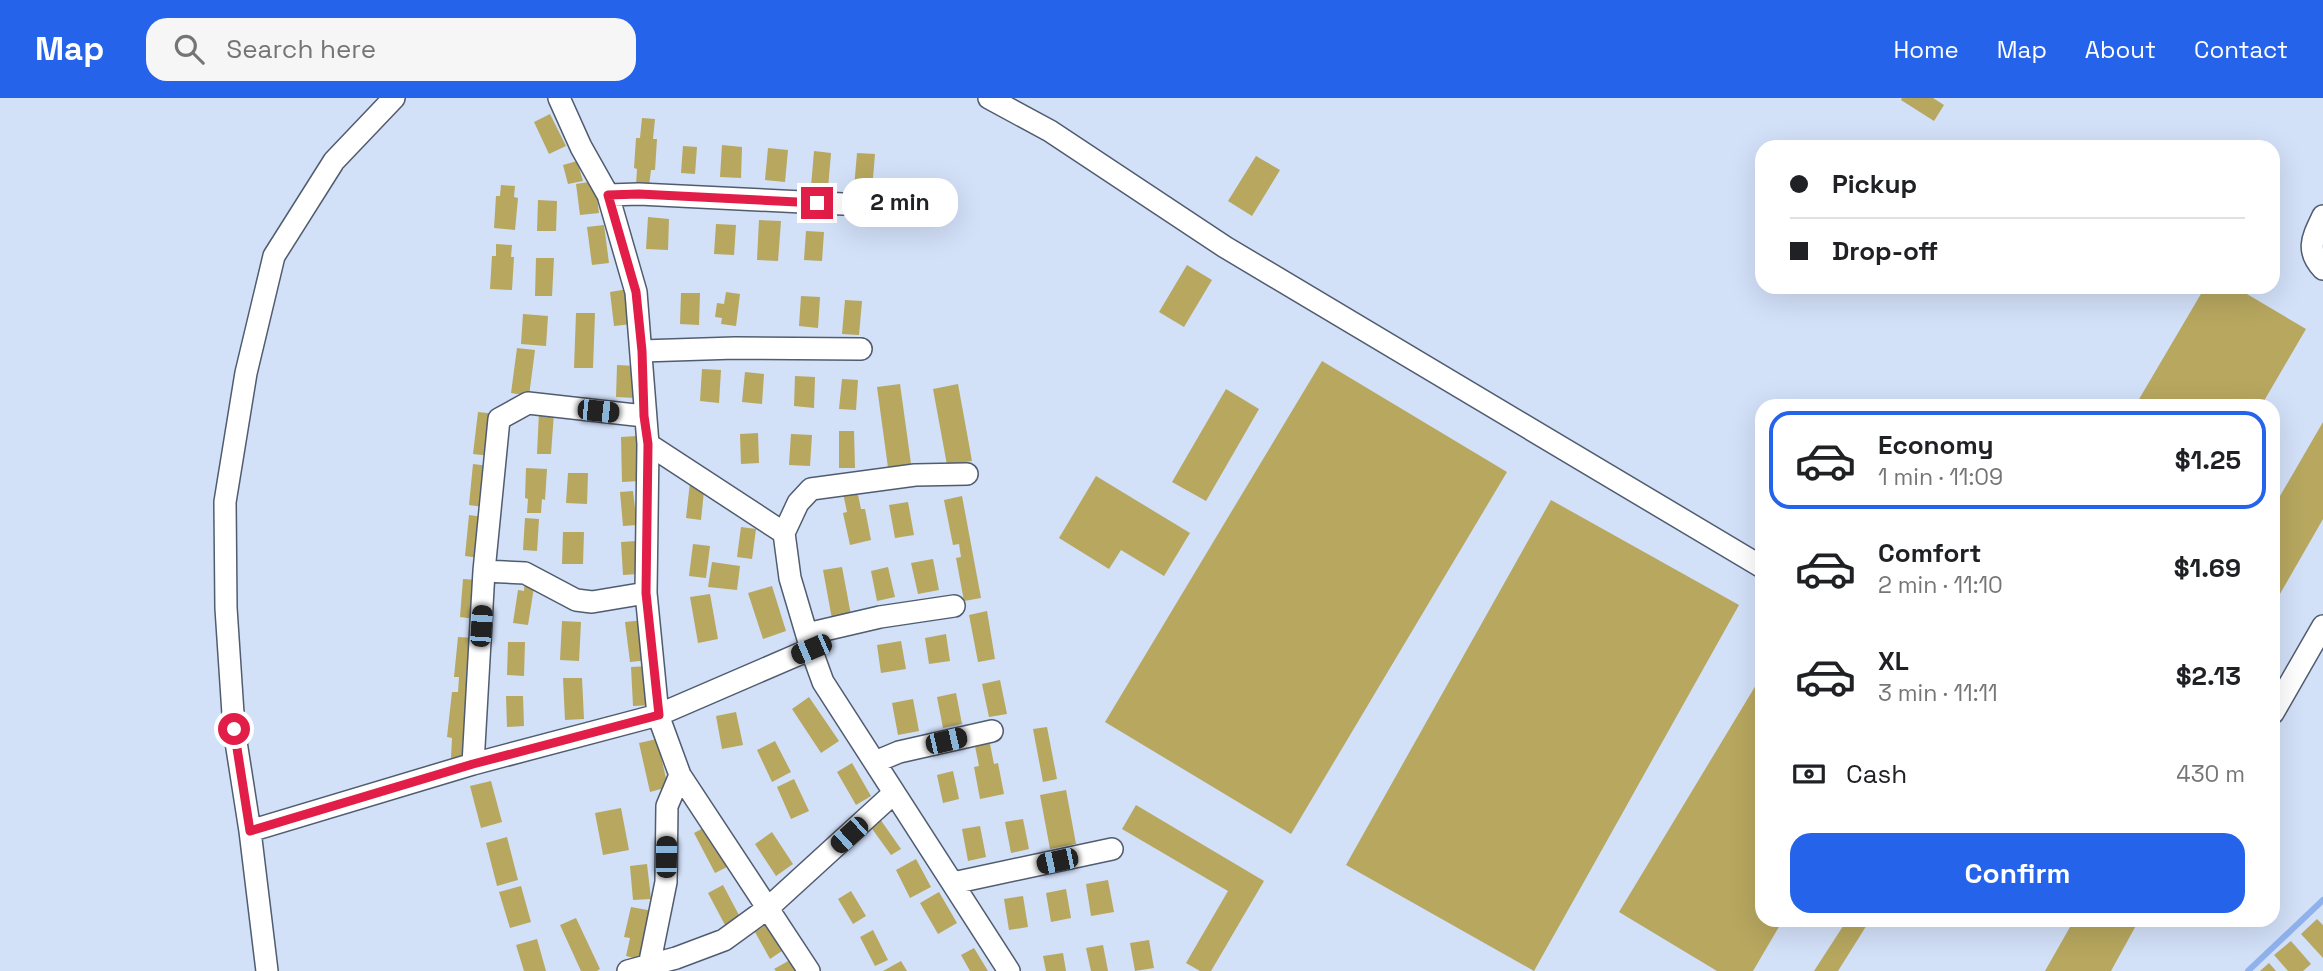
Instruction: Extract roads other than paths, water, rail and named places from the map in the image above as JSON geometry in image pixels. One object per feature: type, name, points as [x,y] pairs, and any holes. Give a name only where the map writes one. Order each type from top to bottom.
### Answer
[{"type":"street","points":[[267,971],[234,729],[226,608],[225,502],[246,373],[274,256],[334,161],[394,98]]},
{"type":"street","points":[[559,98],[581,147],[608,195],[636,292],[648,444],[646,593],[659,715],[680,775],[809,971]]},
{"type":"street","points":[[989,98],[1050,131],[1225,247],[1755,563]]},
{"type":"street","points":[[608,195],[639,194],[843,204]]},
{"type":"street","points":[[2323,216],[2313,236],[2311,251],[2315,261],[2323,269]]},
{"type":"street","points":[[642,351],[735,348],[862,349]]},
{"type":"street","points":[[473,764],[484,570],[499,419],[528,403],[644,416]]},
{"type":"street","points":[[648,444],[784,533]]},
{"type":"street","points":[[967,474],[915,475],[811,489],[798,503],[784,533],[790,578],[823,681],[1009,971]]},
{"type":"street","points":[[484,570],[525,573],[576,600],[592,602],[646,593]]},
{"type":"street","points":[[250,831],[473,764],[659,715],[809,642],[880,617],[954,607]]},
{"type":"street","points":[[2280,701],[2323,626]]},
{"type":"street","points":[[875,762],[899,752],[992,731]]},
{"type":"street","points":[[649,968],[666,882],[667,806],[680,775]]},
{"type":"street","points":[[628,971],[649,968],[724,940],[768,908],[894,793]]},
{"type":"street","points":[[953,883],[1112,849]]},
{"type":"waterway","points":[[2248,971],[2323,900]]}]
